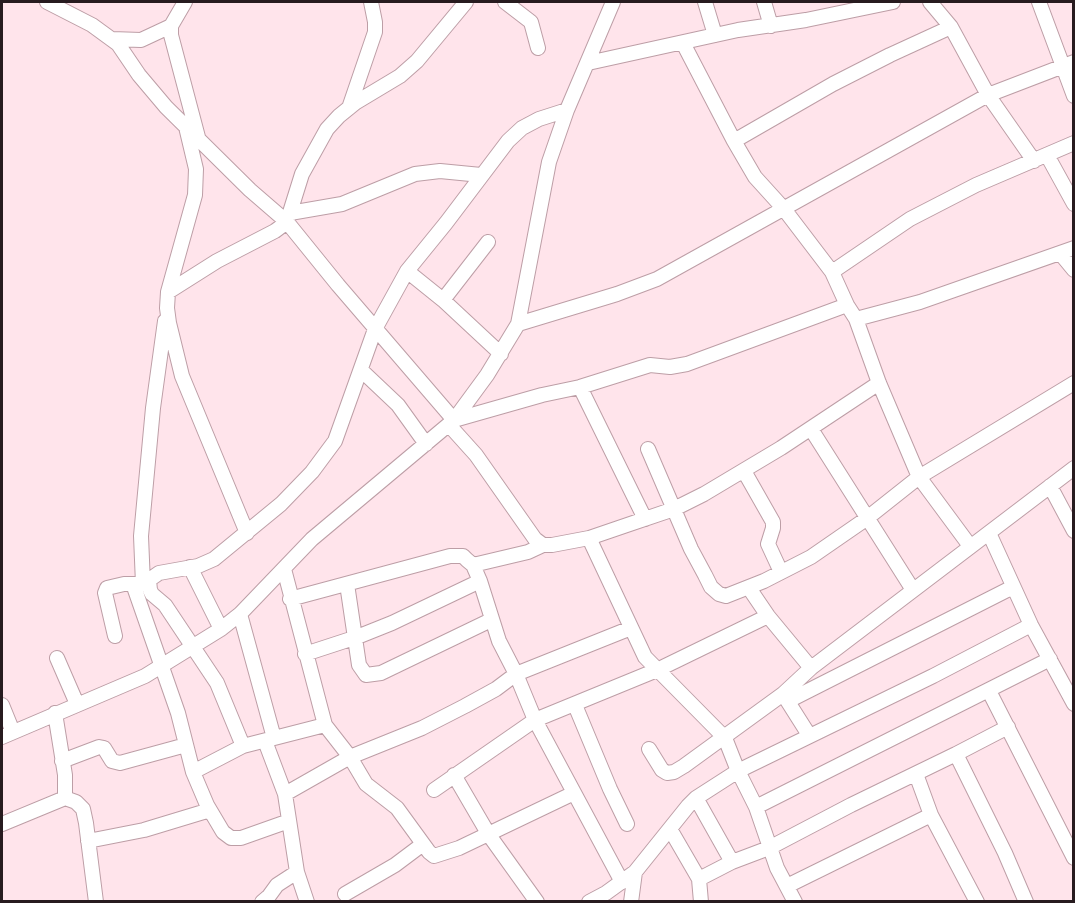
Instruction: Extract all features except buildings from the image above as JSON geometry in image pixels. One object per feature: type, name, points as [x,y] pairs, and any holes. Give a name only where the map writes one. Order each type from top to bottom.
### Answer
[{"type":"street","points":[[47,2],[92,25],[112,39],[166,107],[250,190],[289,218],[451,422],[535,539],[543,544],[552,545],[589,538],[674,509],[744,471],[879,383]]},
{"type":"street","points":[[185,2],[171,26],[171,35],[199,139]]},
{"type":"street","points":[[349,108],[375,32],[371,2]]},
{"type":"street","points":[[289,218],[302,174],[333,123],[349,108],[400,76],[429,47],[466,2]]},
{"type":"street","points":[[505,2],[525,15],[531,22],[538,48]]},
{"type":"street","points":[[2,705],[7,735],[145,676],[221,629],[240,614],[312,539],[451,422],[501,354],[518,324],[549,162],[567,110],[612,2]]},
{"type":"street","points":[[705,2],[715,35]]},
{"type":"street","points":[[764,2],[771,26]]},
{"type":"street","points":[[588,63],[715,35],[893,2]]},
{"type":"street","points":[[930,2],[951,27],[988,94],[1074,204]]},
{"type":"street","points":[[1040,2],[1068,64],[1074,96]]},
{"type":"street","points":[[112,39],[141,40],[171,26]]},
{"type":"street","points":[[734,141],[832,84],[951,27]]},
{"type":"street","points":[[683,43],[755,177],[784,209],[832,272],[856,319],[879,383],[919,477],[970,546]]},
{"type":"street","points":[[518,324],[617,294],[657,279],[988,94],[1068,64]]},
{"type":"street","points":[[115,636],[105,593],[107,588],[141,584],[159,573],[198,566],[214,559],[281,504],[326,456],[342,427],[375,329],[406,271],[446,223],[507,141],[522,128],[539,119],[567,110]]},
{"type":"street","points":[[186,127],[196,169],[195,195],[168,292],[153,408],[141,536],[141,584],[193,772],[223,832],[231,838],[241,838],[289,822]]},
{"type":"street","points":[[832,272],[910,219],[976,185],[1074,143]]},
{"type":"street","points":[[168,292],[217,261],[275,231],[289,218],[342,204],[415,174],[447,171],[481,174]]},
{"type":"street","points":[[443,300],[488,243]]},
{"type":"street","points":[[856,319],[920,302],[1067,250],[1074,270]]},
{"type":"street","points":[[406,271],[443,300],[501,354]]},
{"type":"street","points":[[451,422],[542,395],[580,387],[650,365],[670,367],[687,364],[847,305]]},
{"type":"street","points":[[167,308],[182,376],[247,533]]},
{"type":"street","points":[[361,370],[398,405],[426,444]]},
{"type":"street","points":[[648,449],[691,549],[711,587],[719,594],[726,596],[749,588],[811,557],[866,519],[919,477],[1074,382]]},
{"type":"street","points":[[580,387],[645,519]]},
{"type":"street","points":[[811,429],[913,590]]},
{"type":"street","points":[[785,698],[811,668],[1074,468]]},
{"type":"street","points":[[744,471],[773,522],[768,544],[781,572]]},
{"type":"street","points":[[1050,486],[1074,531]]},
{"type":"street","points":[[989,533],[1031,626],[1074,704]]},
{"type":"street","points":[[589,538],[645,657],[725,738],[756,807],[769,848],[795,902]]},
{"type":"street","points":[[473,565],[519,555],[543,544]]},
{"type":"street","points":[[290,599],[450,556],[463,556],[473,565],[480,580],[491,620],[536,720],[622,882]]},
{"type":"street","points":[[190,567],[221,629]]},
{"type":"street","points":[[284,570],[325,725],[350,757],[366,784],[397,808],[434,856],[489,835],[574,794]]},
{"type":"street","points":[[305,654],[392,623],[480,580]]},
{"type":"street","points":[[141,584],[165,605],[218,683],[243,746]]},
{"type":"street","points":[[347,584],[357,637],[359,665],[366,675],[372,676],[491,620]]},
{"type":"street","points":[[649,749],[662,770],[667,773],[674,772],[785,698],[1013,587]]},
{"type":"street","points":[[749,588],[768,616],[811,668]]},
{"type":"street","points":[[240,614],[269,740],[285,794],[297,872],[307,902]]},
{"type":"street","points":[[434,790],[536,720],[657,670],[768,616]]},
{"type":"street","points":[[589,902],[635,872],[696,798],[738,771],[1031,626]]},
{"type":"street","points":[[285,794],[350,757],[422,728],[465,706],[496,689],[516,674],[631,628]]},
{"type":"street","points":[[57,658],[77,704]]},
{"type":"street","points":[[756,807],[1050,659]]},
{"type":"street","points":[[988,691],[1073,857]]},
{"type":"street","points":[[785,698],[809,735]]},
{"type":"street","points":[[575,705],[627,824]]},
{"type":"street","points":[[56,713],[65,798]]},
{"type":"street","points":[[193,772],[243,746],[325,725]]},
{"type":"street","points":[[699,879],[732,862],[769,848],[851,804],[1008,727]]},
{"type":"street","points":[[62,761],[99,747],[104,748],[112,762],[120,763],[186,745]]},
{"type":"street","points":[[956,754],[1005,853],[1026,902]]},
{"type":"street","points":[[916,774],[931,815],[977,902]]},
{"type":"street","points":[[454,776],[489,835],[537,902]]},
{"type":"street","points":[[2,824],[65,798],[76,802],[83,809],[96,902]]},
{"type":"street","points":[[696,798],[732,862]]},
{"type":"street","points":[[88,841],[144,830],[210,810]]},
{"type":"street","points":[[787,886],[931,815]]},
{"type":"street","points":[[670,830],[699,879],[701,902]]},
{"type":"street","points":[[345,894],[395,865],[423,844]]},
{"type":"street","points":[[262,902],[277,885],[297,872]]},
{"type":"street","points":[[631,902],[635,872]]}]
